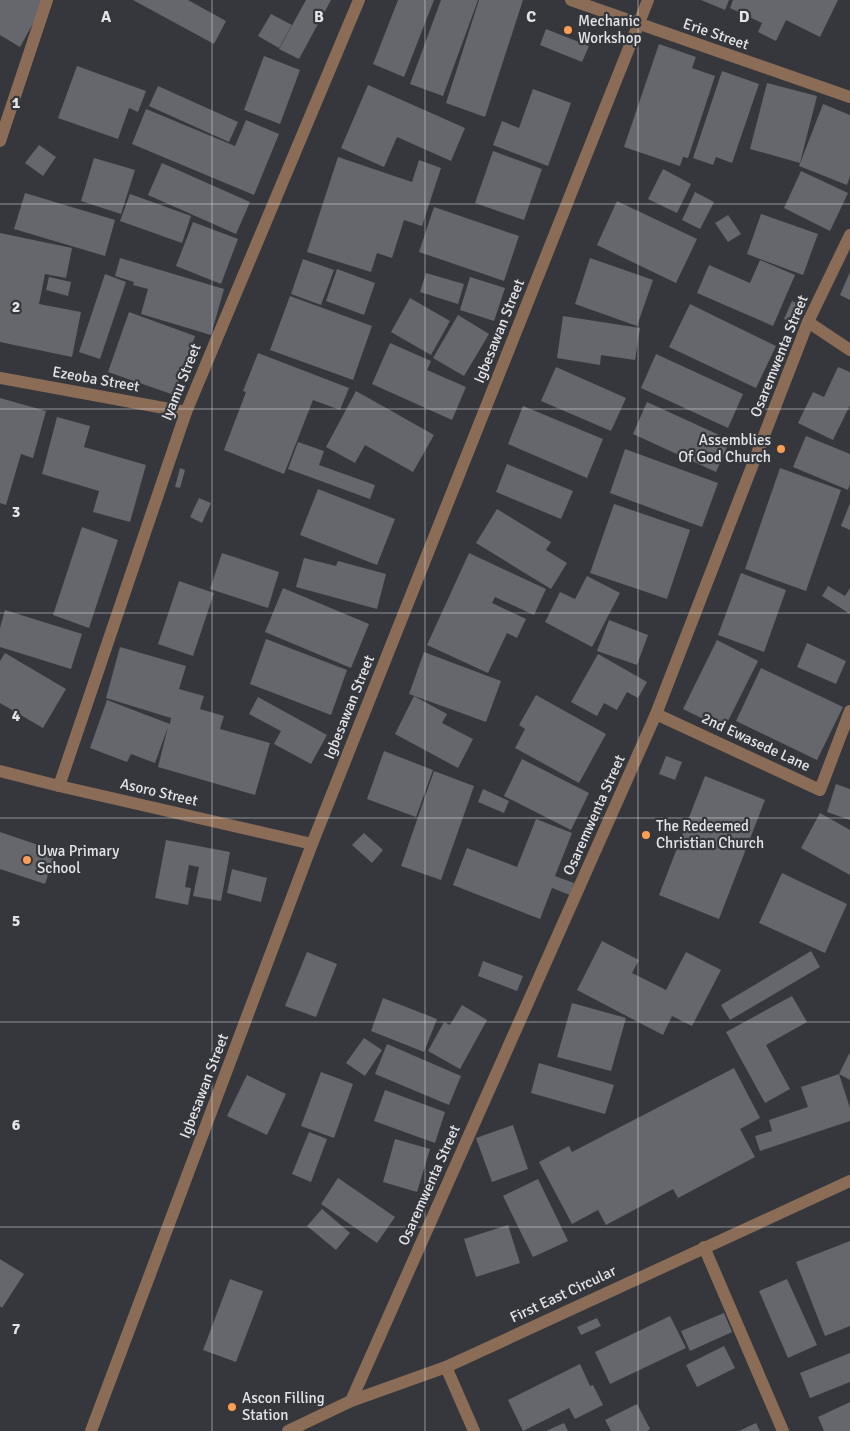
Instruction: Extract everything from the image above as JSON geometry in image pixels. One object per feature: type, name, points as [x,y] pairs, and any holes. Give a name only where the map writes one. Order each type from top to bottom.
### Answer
[{"type":"street","points":[[0,140],[47,0]]},
{"type":"street","name":"Iyamu Street","points":[[59,786],[186,412],[359,0]]},
{"type":"street","name":"Erie Street","points":[[571,0],[850,98]]},
{"type":"street","name":"Igbesawan Street","points":[[91,1431],[312,844],[648,0]]},
{"type":"street","name":"Osaremwenta Street","points":[[351,1401],[656,714],[808,322],[850,235]]},
{"type":"street","points":[[808,322],[850,350]]},
{"type":"street","name":"Ezeoba Street","points":[[0,378],[186,412]]},
{"type":"street","name":"2nd Ewasede Lane","points":[[656,714],[820,790],[850,711]]},
{"type":"street","name":"Asoro Street","points":[[0,771],[312,844]]},
{"type":"street","name":"First East Circular","points":[[288,1431],[351,1401],[446,1367],[704,1246],[850,1181]]},
{"type":"street","points":[[704,1246],[783,1431]]},
{"type":"street","points":[[446,1367],[474,1431]]},
{"type":"building","points":[[0,0],[46,0],[20,47],[0,35]]},
{"type":"building","points":[[133,0],[188,0],[226,21],[214,44]]},
{"type":"building","points":[[306,0],[331,0],[299,59],[279,49]]},
{"type":"building","points":[[398,0],[434,0],[404,77],[373,64]]},
{"type":"building","points":[[441,0],[478,0],[443,96],[410,84]]},
{"type":"building","points":[[479,0],[523,0],[485,117],[446,103]]},
{"type":"building","points":[[701,0],[729,0],[725,10]]},
{"type":"building","points":[[733,0],[838,0],[820,37],[786,20],[776,41],[758,32],[762,23],[730,8]]},
{"type":"building","points":[[271,14],[292,25],[279,48],[258,36]]},
{"type":"building","points":[[546,29],[589,46],[582,62],[540,45]]},
{"type":"building","points":[[659,44],[696,57],[692,68],[715,76],[688,158],[683,157],[680,166],[624,147]]},
{"type":"building","points":[[264,56],[300,70],[280,124],[244,110]]},
{"type":"building","points":[[77,66],[146,91],[138,112],[129,108],[118,139],[58,118]]},
{"type":"building","points":[[722,71],[759,84],[732,163],[716,157],[713,165],[693,158]]},
{"type":"building","points":[[767,83],[817,96],[800,163],[750,149]]},
{"type":"building","points":[[368,85],[465,128],[451,161],[397,137],[384,167],[341,148]]},
{"type":"building","points":[[158,86],[238,122],[229,142],[149,106]]},
{"type":"building","points":[[533,89],[571,103],[548,166],[493,145],[502,121],[519,128]]},
{"type":"building","points":[[823,104],[850,115],[850,176],[847,185],[799,166]]},
{"type":"building","points":[[146,109],[235,146],[246,120],[279,134],[254,195],[132,144]]},
{"type":"building","points":[[39,145],[56,157],[43,176],[25,163]]},
{"type":"building","points":[[493,151],[542,169],[524,220],[475,203]]},
{"type":"building","points":[[338,157],[412,182],[419,160],[441,168],[422,226],[404,220],[392,258],[377,253],[371,272],[307,252]]},
{"type":"building","points":[[94,158],[135,170],[121,214],[81,201]]},
{"type":"building","points":[[162,163],[250,202],[236,234],[148,195]]},
{"type":"building","points":[[663,169],[691,184],[677,213],[648,199]]},
{"type":"building","points":[[801,171],[848,193],[830,231],[784,208]]},
{"type":"building","points":[[695,192],[714,202],[700,229],[682,220]]},
{"type":"building","points":[[25,193],[115,220],[105,256],[14,229]]},
{"type":"building","points":[[130,194],[191,216],[182,243],[120,221]]},
{"type":"building","points":[[617,201],[697,239],[676,283],[597,245]]},
{"type":"building","points":[[434,207],[519,236],[504,281],[419,252]]},
{"type":"building","points":[[761,214],[818,234],[803,275],[747,254]]},
{"type":"building","points":[[728,215],[741,234],[728,242],[715,223]]},
{"type":"building","points":[[193,222],[238,239],[221,284],[176,266]]},
{"type":"building","points":[[0,233],[72,248],[66,278],[45,274],[39,304],[81,312],[72,357],[0,342]]},
{"type":"building","points":[[120,258],[224,289],[211,335],[141,314],[148,289],[133,285],[134,282],[115,276]]},
{"type":"building","points":[[590,258],[653,280],[637,326],[575,304]]},
{"type":"building","points":[[303,259],[334,270],[321,305],[291,294]]},
{"type":"building","points":[[760,260],[795,275],[773,326],[697,293],[709,265],[750,283]]},
{"type":"building","points":[[337,269],[375,283],[364,315],[326,301]]},
{"type":"building","points":[[850,272],[850,300],[840,295]]},
{"type":"building","points":[[426,273],[464,284],[458,304],[420,292]]},
{"type":"building","points":[[105,274],[126,282],[100,359],[79,352]]},
{"type":"building","points":[[49,277],[71,282],[68,296],[46,290]]},
{"type":"building","points":[[470,277],[505,288],[494,321],[460,310]]},
{"type":"building","points":[[290,296],[372,326],[353,380],[270,350]]},
{"type":"building","points":[[410,298],[450,321],[431,355],[391,332]]},
{"type":"building","points":[[792,301],[801,305],[794,323],[784,319]]},
{"type":"building","points":[[690,304],[776,346],[756,388],[669,347]]},
{"type":"building","points":[[129,312],[195,336],[174,395],[108,372]]},
{"type":"building","points":[[458,315],[489,334],[464,376],[433,358]]},
{"type":"building","points":[[563,316],[640,328],[635,360],[601,355],[600,365],[557,358]]},
{"type":"building","points":[[390,343],[431,361],[427,370],[466,387],[452,420],[372,384]]},
{"type":"building","points":[[258,353],[349,388],[340,410],[313,400],[284,474],[224,450],[246,392],[243,391]]},
{"type":"building","points":[[656,354],[743,394],[728,428],[641,388]]},
{"type":"building","points":[[556,367],[626,398],[611,431],[541,401]]},
{"type":"building","points":[[838,367],[850,372],[850,405],[833,440],[798,423],[813,392],[824,397]]},
{"type":"building","points":[[356,391],[434,435],[413,472],[365,445],[355,463],[326,447]]},
{"type":"building","points":[[0,398],[46,411],[33,458],[21,454],[6,505],[0,503]]},
{"type":"building","points":[[647,402],[730,440],[716,472],[633,434]]},
{"type":"building","points":[[523,406],[603,439],[587,478],[508,444]]},
{"type":"building","points":[[57,417],[90,426],[84,447],[146,465],[130,522],[93,512],[99,491],[42,474]]},
{"type":"building","points":[[806,436],[850,454],[850,484],[848,490],[793,467]]},
{"type":"building","points":[[298,442],[324,451],[319,465],[375,485],[370,499],[288,469]]},
{"type":"building","points":[[625,449],[718,483],[702,527],[610,493]]},
{"type":"building","points":[[507,464],[573,491],[561,519],[496,492]]},
{"type":"building","points":[[180,468],[185,470],[180,488],[175,487]]},
{"type":"building","points":[[780,468],[841,490],[806,591],[745,569]]},
{"type":"building","points":[[318,489],[395,519],[377,565],[300,535]]},
{"type":"building","points":[[199,498],[211,503],[202,523],[190,517]]},
{"type":"building","points":[[850,503],[850,530],[841,526]]},
{"type":"building","points":[[614,504],[690,530],[667,599],[590,573]]},
{"type":"building","points":[[497,509],[551,542],[546,550],[567,563],[551,589],[476,543]]},
{"type":"building","points":[[82,527],[118,540],[89,628],[53,615]]},
{"type":"building","points":[[222,553],[279,572],[268,608],[210,589]]},
{"type":"building","points":[[469,553],[546,589],[534,615],[495,597],[492,603],[526,619],[517,638],[507,633],[488,673],[427,645]]},
{"type":"building","points":[[304,558],[336,566],[338,561],[386,574],[377,609],[296,587]]},
{"type":"building","points":[[741,573],[786,590],[764,652],[718,635]]},
{"type":"building","points":[[587,576],[620,593],[592,647],[545,622],[560,592],[575,599]]},
{"type":"building","points":[[179,581],[214,593],[193,656],[158,644]]},
{"type":"building","points":[[828,586],[845,596],[850,588],[850,614],[822,596]]},
{"type":"building","points":[[283,588],[369,624],[351,668],[265,632]]},
{"type":"building","points":[[5,610],[82,634],[71,669],[0,647],[0,628]]},
{"type":"building","points":[[609,620],[648,635],[637,665],[597,651]]},
{"type":"building","points":[[266,639],[347,670],[331,715],[250,684]]},
{"type":"building","points":[[717,640],[758,661],[724,729],[683,709]]},
{"type":"building","points":[[807,643],[846,661],[836,684],[797,667]]},
{"type":"building","points":[[120,647],[186,666],[179,689],[204,696],[200,709],[224,716],[220,729],[270,743],[255,795],[158,767],[168,727],[155,763],[131,754],[127,762],[90,748],[107,700],[170,724],[171,718],[106,698]]},
{"type":"building","points":[[424,652],[501,681],[486,722],[409,694]]},
{"type":"building","points":[[5,653],[66,689],[43,728],[0,703],[0,661]]},
{"type":"building","points":[[598,654],[647,682],[638,698],[627,692],[617,710],[604,703],[597,716],[571,702]]},
{"type":"building","points":[[761,668],[843,707],[817,760],[736,721]]},
{"type":"building","points":[[536,695],[606,734],[579,783],[515,748],[525,729],[519,725]]},
{"type":"building","points":[[414,696],[447,714],[442,723],[473,739],[458,768],[395,734]]},
{"type":"building","points":[[258,697],[327,735],[311,764],[274,744],[281,731],[249,714]]},
{"type":"building","points":[[384,751],[433,770],[416,817],[367,799]]},
{"type":"building","points":[[666,756],[682,762],[675,780],[659,774]]},
{"type":"building","points":[[522,759],[589,793],[571,830],[504,796]]},
{"type":"building","points":[[434,771],[474,786],[441,880],[401,866]]},
{"type":"building","points":[[705,776],[765,800],[719,919],[659,895]]},
{"type":"building","points":[[836,784],[850,789],[850,820],[827,812]]},
{"type":"building","points":[[483,789],[509,801],[504,813],[478,802]]},
{"type":"building","points":[[820,813],[850,830],[850,875],[801,848]]},
{"type":"building","points":[[536,819],[572,833],[555,876],[574,883],[570,895],[552,888],[540,919],[453,885],[467,848],[517,867]]},
{"type":"building","name":"Uwa Primary School","points":[[0,832],[56,851],[45,884],[0,869]]},
{"type":"building","points":[[364,833],[383,850],[372,863],[352,845]]},
{"type":"building","points":[[166,840],[230,852],[221,901],[193,896],[199,867],[189,865],[185,887],[191,888],[188,905],[155,898]]},
{"type":"building","points":[[232,869],[267,878],[261,902],[227,893]]},
{"type":"building","points":[[782,873],[847,904],[825,953],[759,923]]},
{"type":"building","points":[[602,941],[639,960],[632,973],[666,990],[686,952],[721,970],[692,1026],[672,1016],[663,1035],[577,990]]},
{"type":"building","points":[[811,951],[820,967],[730,1020],[721,1005]]},
{"type":"building","points":[[307,952],[337,964],[316,1017],[285,1006]]},
{"type":"building","points":[[483,961],[523,976],[517,991],[478,976]]},
{"type":"building","points":[[792,996],[807,1022],[766,1045],[790,1089],[765,1103],[726,1032]]},
{"type":"building","points":[[383,998],[437,1019],[424,1052],[371,1031]]},
{"type":"building","points":[[572,1003],[626,1018],[611,1071],[557,1057]]},
{"type":"building","points":[[462,1005],[487,1020],[460,1069],[428,1051],[444,1022],[450,1025]]},
{"type":"building","points":[[364,1038],[382,1050],[365,1076],[346,1063]]},
{"type":"building","points":[[387,1044],[461,1076],[449,1105],[375,1074]]},
{"type":"building","points":[[850,1052],[850,1080],[839,1074]]},
{"type":"building","points":[[539,1063],[614,1085],[605,1114],[531,1093]]},
{"type":"building","points":[[734,1068],[760,1118],[740,1129],[755,1157],[678,1198],[673,1189],[606,1225],[598,1210],[572,1224],[539,1162],[569,1146],[572,1152]]},
{"type":"building","points":[[321,1072],[353,1084],[334,1138],[301,1126]]},
{"type":"building","points":[[839,1074],[850,1108],[850,1121],[760,1151],[755,1136],[772,1131],[769,1120],[808,1107],[801,1087]]},
{"type":"building","points":[[247,1075],[286,1094],[267,1135],[227,1116]]},
{"type":"building","points":[[385,1090],[445,1112],[435,1143],[374,1121]]},
{"type":"building","points":[[513,1125],[528,1169],[492,1182],[476,1138]]},
{"type":"building","points":[[309,1132],[327,1139],[311,1182],[292,1174]]},
{"type":"building","points":[[395,1139],[430,1149],[417,1192],[383,1182]]},
{"type":"building","points":[[338,1178],[395,1217],[377,1243],[321,1204]]},
{"type":"building","points":[[538,1179],[568,1241],[533,1257],[503,1196]]},
{"type":"building","points":[[322,1209],[350,1233],[336,1250],[307,1226]]},
{"type":"building","points":[[508,1225],[520,1263],[476,1277],[464,1239]]},
{"type":"building","points":[[850,1241],[850,1326],[825,1336],[796,1262]]},
{"type":"building","points":[[0,1259],[24,1274],[2,1308],[0,1306]]},
{"type":"building","points":[[230,1279],[263,1291],[236,1362],[203,1350]]},
{"type":"building","points":[[787,1279],[817,1345],[788,1358],[759,1291]]},
{"type":"building","points":[[724,1313],[732,1332],[690,1351],[681,1331]]},
{"type":"building","points":[[670,1316],[686,1348],[610,1384],[595,1352]]},
{"type":"building","points":[[597,1318],[601,1326],[581,1335],[577,1327]]},
{"type":"building","points":[[724,1346],[735,1368],[697,1387],[686,1365]]},
{"type":"building","points":[[850,1353],[850,1382],[810,1398],[800,1373]]},
{"type":"building","points":[[580,1364],[590,1386],[593,1385],[603,1405],[575,1419],[569,1408],[523,1431],[508,1400]]},
{"type":"building","points":[[850,1402],[850,1431],[824,1431],[818,1417]]},
{"type":"building","points":[[637,1404],[650,1429],[647,1431],[611,1431],[605,1420]]},
{"type":"building","points":[[564,1423],[568,1431],[546,1431]]},
{"type":"building","points":[[756,1423],[760,1431],[739,1431]]},
{"type":"place","name":"Mechanic Workshop","points":[[568,30]]},
{"type":"place","name":"Assemblies Of God Church","points":[[781,449]]},
{"type":"place","name":"The Redeemed Christian Church","points":[[646,835]]},
{"type":"place","name":"Uwa Primary School","points":[[27,860]]},
{"type":"place","name":"Ascon Filling Station","points":[[232,1407]]}]
